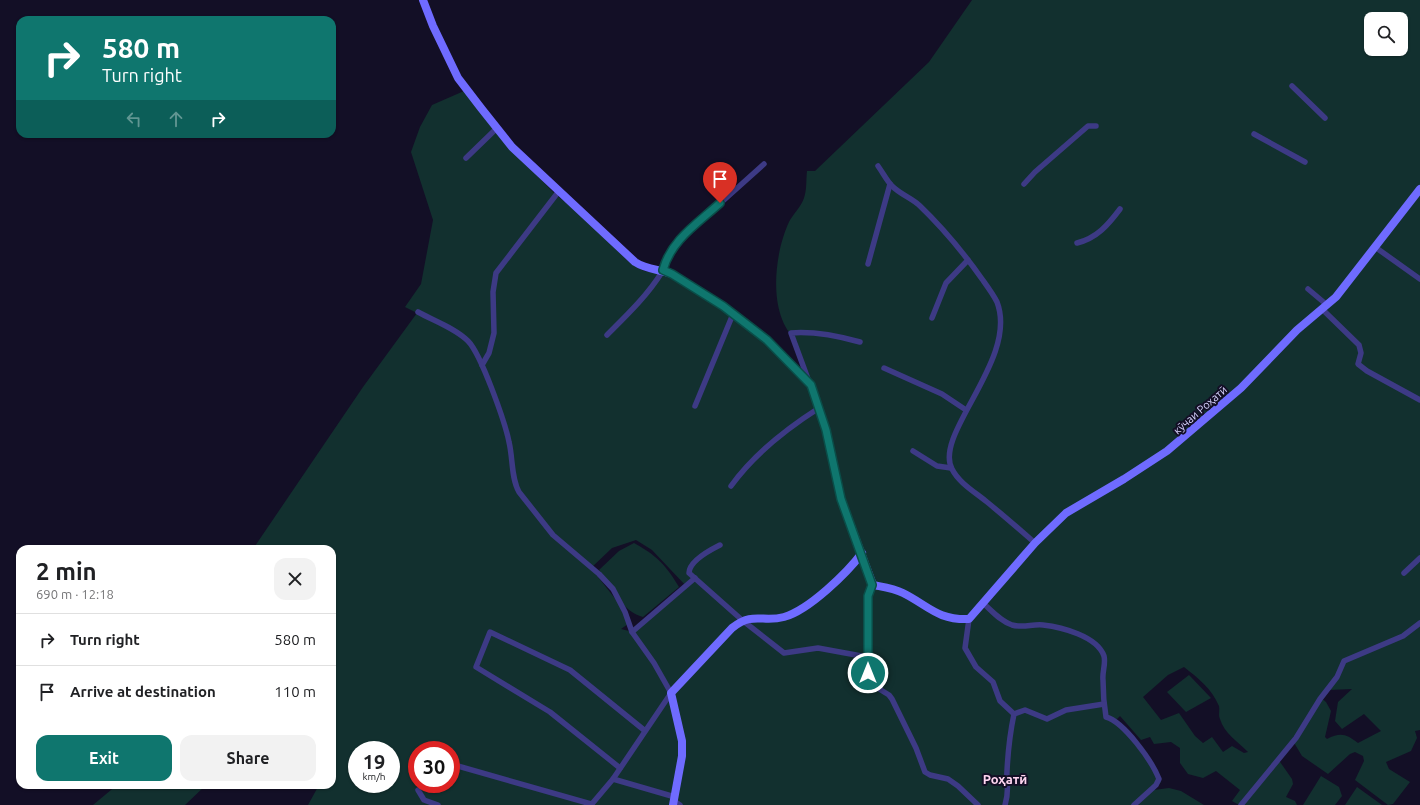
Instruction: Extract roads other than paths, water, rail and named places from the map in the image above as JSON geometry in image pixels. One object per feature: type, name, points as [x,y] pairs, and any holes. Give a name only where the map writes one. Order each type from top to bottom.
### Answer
[{"type":"street","points":[[423,0],[433,26],[458,78],[512,147],[635,262],[649,269],[663,270],[672,274],[733,314],[767,340],[811,385]]},
{"type":"street","points":[[1292,86],[1325,118]]},
{"type":"street","points":[[1024,184],[1035,172],[1088,126],[1096,126]]},
{"type":"street","points":[[466,158],[497,128]]},
{"type":"street","points":[[1254,134],[1305,162]]},
{"type":"street","points":[[607,335],[637,304],[663,270],[667,256],[677,242],[764,164]]},
{"type":"street","points":[[878,166],[890,184],[921,206],[961,249],[996,301],[1000,334],[988,371],[966,410],[948,456],[951,468],[964,484],[1035,543]]},
{"type":"street","points":[[868,264],[890,184]]},
{"type":"street","name":"кӯчаи Роҳатӣ","points":[[969,619],[1035,543],[1066,513],[1144,467],[1183,439],[1241,388],[1297,330],[1343,289],[1420,189]]},
{"type":"street","points":[[482,365],[489,353],[494,333],[493,292],[496,273],[559,191]]},
{"type":"street","points":[[1077,243],[1095,236],[1120,209]]},
{"type":"street","points":[[1375,247],[1420,280]]},
{"type":"street","points":[[932,318],[946,283],[968,260]]},
{"type":"street","points":[[1308,289],[1359,345],[1361,353],[1358,364],[1367,371],[1420,400]]},
{"type":"street","points":[[418,312],[465,339],[477,353],[507,433],[517,488],[536,515],[553,535],[609,584],[622,605],[632,632],[654,663],[671,693],[682,741],[682,756],[676,802],[613,779]]},
{"type":"street","points":[[695,406],[733,314]]},
{"type":"street","points":[[860,342],[838,336],[811,333],[791,333],[820,408],[841,499],[862,553],[872,585],[868,596],[867,668],[876,687],[889,695],[892,699],[916,748],[924,770],[930,775],[948,779],[958,786],[978,805]]},
{"type":"street","points":[[884,368],[942,394],[966,410]]},
{"type":"street","points":[[731,486],[748,465],[778,437],[820,408]]},
{"type":"street","points":[[913,451],[936,466],[951,468]]},
{"type":"street","points":[[720,545],[706,553],[693,564],[689,572],[742,620],[784,652],[818,648],[867,657]]},
{"type":"street","points":[[460,767],[591,805],[613,779],[644,730],[671,693],[732,628],[742,620],[754,618],[776,618],[791,614],[840,578],[862,553]]},
{"type":"street","points":[[1404,573],[1420,558]]},
{"type":"street","points":[[632,632],[695,578]]},
{"type":"street","points":[[872,585],[891,588],[945,618],[969,619],[965,648],[976,667],[993,682],[1000,701],[1014,714]]},
{"type":"street","points":[[983,603],[998,617],[1009,624],[1024,627],[1041,625],[1077,633],[1102,651],[1104,661],[1103,678],[1106,717],[1114,720],[1128,732],[1159,779],[1156,785],[1134,805]]},
{"type":"street","points":[[1241,805],[1296,738],[1320,699],[1337,677],[1344,661],[1403,636],[1420,623]]},
{"type":"street","points":[[620,768],[550,712],[476,667],[490,632],[552,660],[570,670],[644,730]]},
{"type":"street","points":[[1014,714],[1026,710],[1047,719],[1066,710],[1104,704]]},
{"type":"street","points":[[1005,805],[1009,790],[1007,776],[1008,750],[1014,714]]},
{"type":"street","points":[[420,793],[424,800],[438,805]]},
{"type":"district","name":"Роҳатӣ","points":[[1005,779]]}]
